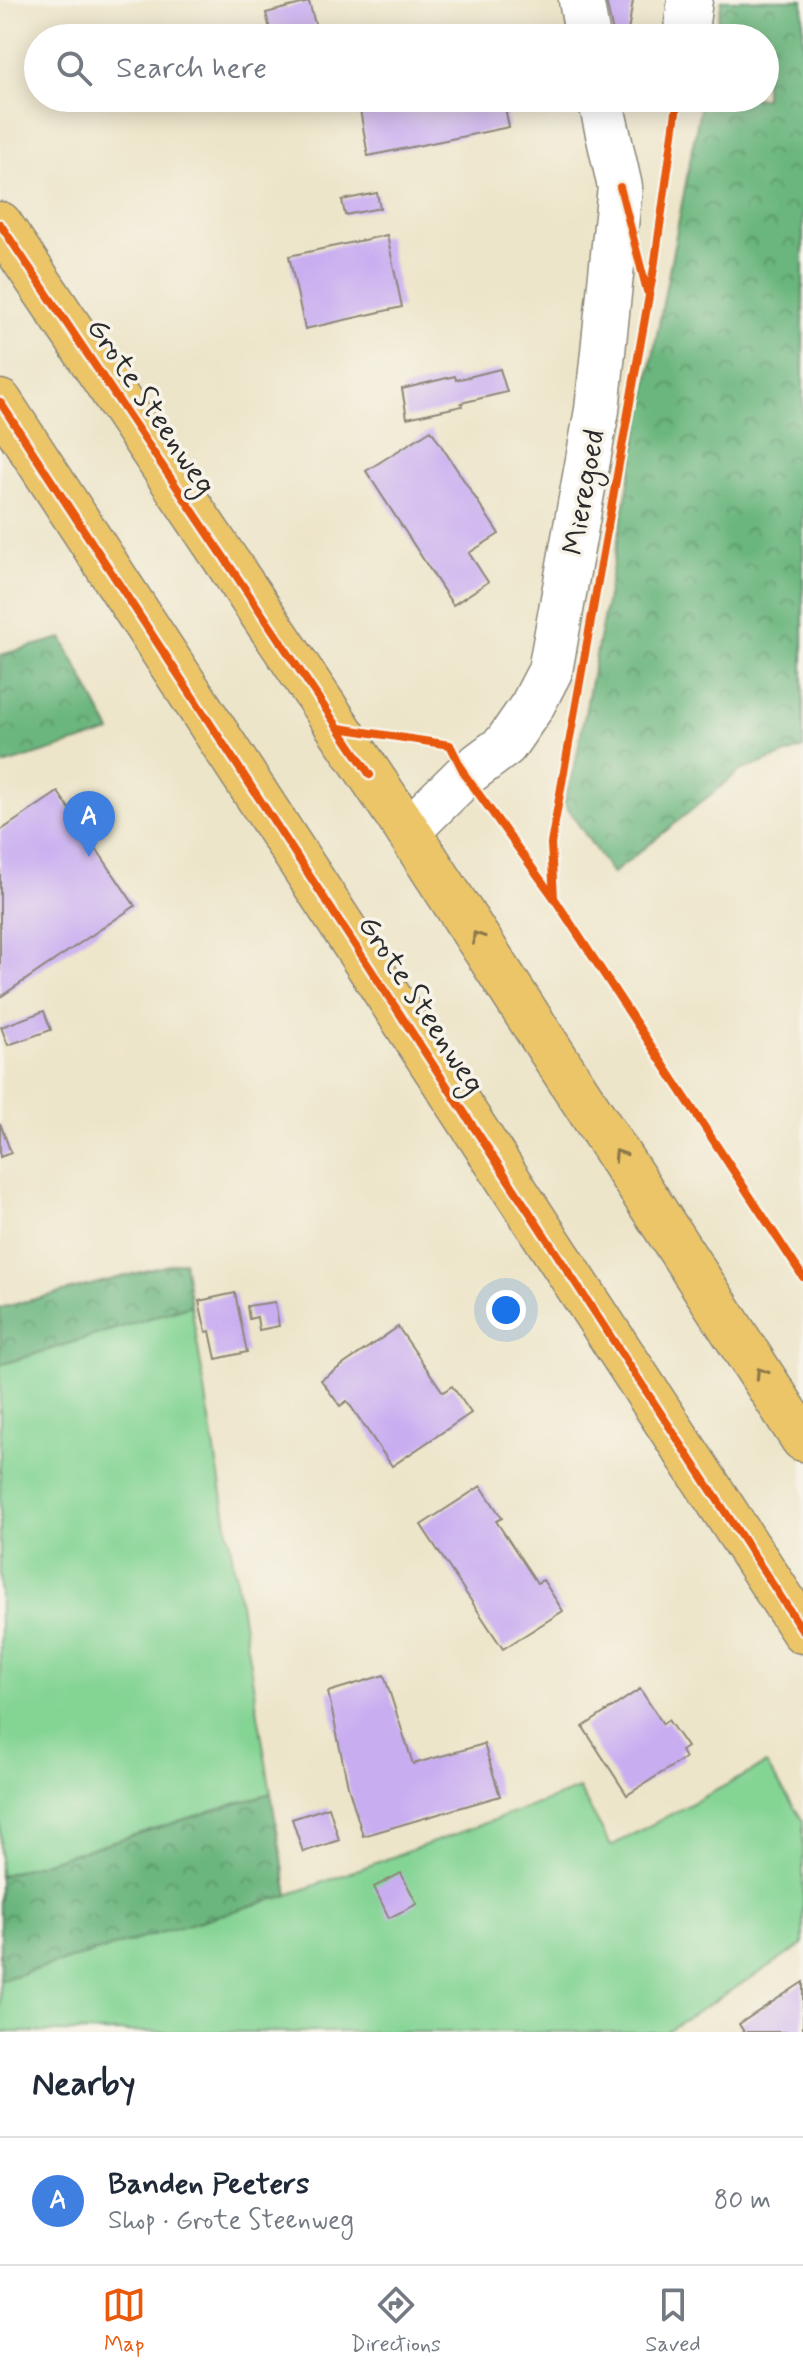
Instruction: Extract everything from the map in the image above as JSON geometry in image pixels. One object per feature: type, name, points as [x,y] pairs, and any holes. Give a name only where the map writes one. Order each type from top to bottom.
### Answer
[{"type":"highway","name":"Grote Steenweg","points":[[0,224],[408,831],[803,1439]]},
{"type":"highway","name":"Grote Steenweg","points":[[0,402],[803,1631]]},
{"type":"street","points":[[581,0],[585,24]]},
{"type":"street","points":[[687,24],[690,0]]},
{"type":"street","name":"Mieregoed","points":[[408,831],[465,775],[505,745],[532,706],[550,671],[597,410],[620,187],[610,112]]},
{"type":"green space","points":[[722,0],[803,0],[803,748],[740,771],[612,874],[564,803],[576,760],[699,112],[779,112],[779,24],[717,24]]},
{"type":"green space","points":[[62,638],[111,732],[0,766],[0,655]]},
{"type":"green space","points":[[184,1261],[191,1305],[0,1365],[0,1308]]},
{"type":"green space","points":[[191,1305],[271,1793],[0,1876],[0,1365]]},
{"type":"green space","points":[[766,1764],[803,1821],[803,1945],[665,2032],[0,2032],[0,1980],[288,1895],[579,1789],[611,1846]]},
{"type":"green space","points":[[271,1793],[288,1895],[0,1980],[0,1876]]},
{"type":"building","points":[[606,0],[633,0],[629,24],[611,24]]},
{"type":"building","points":[[309,2],[315,24],[269,24],[266,13]]},
{"type":"building","points":[[360,112],[506,112],[509,127],[368,156]]},
{"type":"building","points":[[377,193],[380,208],[345,215],[342,200]]},
{"type":"building","points":[[387,235],[402,307],[305,329],[289,256]]},
{"type":"building","points":[[500,369],[507,392],[407,418],[402,389]]},
{"type":"building","points":[[431,430],[499,534],[469,553],[488,582],[453,605],[366,471]]},
{"type":"building","points":[[58,792],[135,906],[0,997],[0,831]]},
{"type":"building","points":[[44,1011],[51,1030],[8,1045],[1,1027]]},
{"type":"building","points":[[0,1123],[11,1153],[0,1157]]},
{"type":"building","points":[[235,1293],[247,1352],[216,1359],[199,1301]]},
{"type":"building","points":[[275,1302],[279,1326],[259,1330],[257,1317],[249,1319],[247,1306]]},
{"type":"building","points":[[398,1327],[443,1392],[452,1386],[471,1413],[392,1466],[347,1401],[340,1406],[321,1380]]},
{"type":"building","points":[[481,1486],[502,1518],[496,1521],[537,1583],[543,1580],[563,1611],[503,1649],[421,1525]]},
{"type":"building","points":[[384,1675],[413,1764],[484,1744],[500,1796],[363,1836],[348,1786],[328,1692]]},
{"type":"building","points":[[640,1689],[663,1724],[668,1720],[687,1747],[681,1751],[685,1758],[627,1795],[583,1727]]},
{"type":"building","points":[[329,1807],[339,1840],[303,1852],[292,1819]]},
{"type":"building","points":[[401,1873],[417,1904],[389,1918],[374,1887]]},
{"type":"building","points":[[803,1982],[803,2032],[744,2032],[739,2024]]},
{"type":"cycle path","points":[[554,898],[551,844],[654,268],[676,112]]},
{"type":"cycle path","points":[[620,187],[647,291]]},
{"type":"cycle path","points":[[0,224],[370,775]]},
{"type":"cycle path","points":[[0,402],[803,1631]]},
{"type":"cycle path","points":[[339,728],[450,745],[465,775],[554,898],[803,1277]]},
{"type":"place","name":"Banden Peeters","points":[[89,857]]}]
